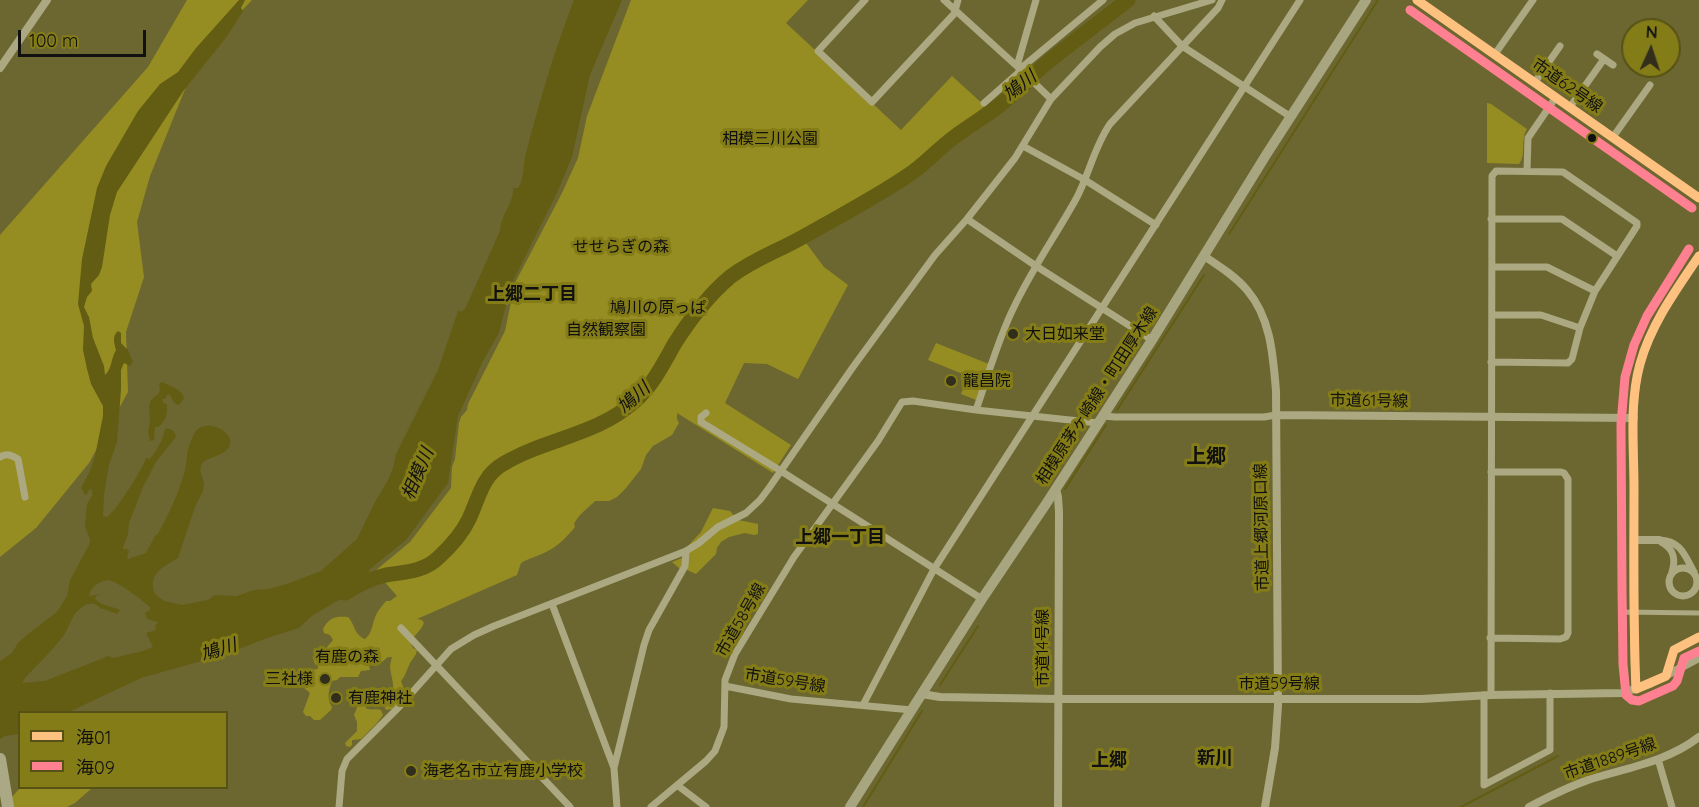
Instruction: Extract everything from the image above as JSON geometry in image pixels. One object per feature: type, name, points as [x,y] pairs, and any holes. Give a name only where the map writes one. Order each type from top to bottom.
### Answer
[{"type":"highway","points":[[0,759],[8,807]]},
{"type":"main road","name":"相模原茅ヶ崎線・町田厚木線","points":[[850,807],[982,599],[1152,340],[1366,0]]},
{"type":"street","points":[[0,68],[46,0]]},
{"type":"street","points":[[865,0],[818,51],[872,102],[954,14],[958,0]]},
{"type":"street","points":[[944,0],[1051,99]]},
{"type":"street","points":[[1020,69],[1036,0]]},
{"type":"street","points":[[984,103],[1020,69],[1103,0]]},
{"type":"street","points":[[339,807],[342,771],[347,759],[399,707],[451,649],[474,635],[686,551],[718,527],[746,513],[760,500],[921,273],[998,181],[1023,146],[1051,99],[1115,34],[1135,22],[1212,0]]},
{"type":"street","points":[[976,410],[1011,314],[1076,198],[1101,136],[1218,8],[1222,0]]},
{"type":"street","points":[[863,705],[934,569],[1300,0]]},
{"type":"street","name":"市道62号線","points":[[1417,0],[1699,198]]},
{"type":"street","points":[[1495,54],[1533,0]]},
{"type":"street","points":[[1154,16],[1182,46],[1291,117]]},
{"type":"street","points":[[1535,82],[1560,46]]},
{"type":"street","points":[[1597,54],[1613,64]]},
{"type":"street","points":[[1570,107],[1604,59]]},
{"type":"street","points":[[1613,137],[1650,86]]},
{"type":"street","points":[[1527,171],[1528,138],[1556,97]]},
{"type":"street","points":[[1023,146],[1085,180],[1156,225]]},
{"type":"street","points":[[1491,362],[1568,363],[1572,359],[1580,328],[1595,291],[1637,223],[1563,172],[1496,171],[1492,176],[1490,418],[1490,638],[1484,785],[1550,750],[1550,693]]},
{"type":"street","points":[[967,219],[1152,340]]},
{"type":"street","points":[[1491,219],[1562,219],[1617,256]]},
{"type":"street","name":"市道上郷河原口線","points":[[1204,256],[1247,290],[1254,299],[1264,318],[1274,365],[1278,699],[1275,748],[1265,807]]},
{"type":"street","points":[[1636,689],[1634,418],[1637,378],[1650,336],[1667,303],[1699,256]]},
{"type":"street","points":[[1492,267],[1546,267],[1595,291]]},
{"type":"street","points":[[1492,315],[1541,315],[1580,328]]},
{"type":"street","name":"市道58号線","points":[[651,807],[706,762],[715,751],[724,722],[725,686],[730,663],[794,557],[878,441],[902,402],[913,401],[976,410]]},
{"type":"street","name":"市道61号線","points":[[976,410],[1100,419],[1115,417],[1268,417],[1276,415],[1634,418]]},
{"type":"street","points":[[706,413],[701,417],[701,422],[982,599]]},
{"type":"street","points":[[0,458],[4,454],[18,459],[25,497]]},
{"type":"street","points":[[1490,638],[1560,639],[1566,637],[1568,633],[1568,479],[1564,473],[1491,472]]},
{"type":"street","name":"市道14号線","points":[[1056,489],[1059,512],[1058,807]]},
{"type":"street","points":[[1634,540],[1659,540],[1677,544],[1697,578],[1697,587],[1691,594],[1682,596],[1673,592],[1669,584],[1675,560],[1672,549],[1659,540]]},
{"type":"street","points":[[614,768],[644,645],[649,630],[685,566],[686,551]]},
{"type":"street","points":[[1671,575],[1682,568],[1694,573]]},
{"type":"street","points":[[552,604],[614,768],[617,807]]},
{"type":"street","points":[[1621,616],[1622,612],[1699,613]]},
{"type":"street","points":[[401,628],[570,807]]},
{"type":"street","name":"市道59号線","points":[[922,694],[940,697],[1058,699],[1420,699],[1550,693],[1622,693],[1666,676],[1699,658]]},
{"type":"street","name":"市道59号線","points":[[725,686],[791,699],[912,710]]},
{"type":"street","name":"市道1889号線","points":[[1529,807],[1586,781],[1658,759],[1699,737]]},
{"type":"street","points":[[1658,759],[1672,807]]},
{"type":"street","points":[[676,785],[706,807]]},
{"type":"green space","points":[[187,0],[252,0],[198,57],[150,176],[137,222],[144,277],[126,332],[128,392],[89,463],[36,528],[0,557],[0,235],[148,67]]},
{"type":"green space","points":[[631,0],[808,0],[786,23],[901,130],[952,76],[985,106],[908,169],[860,201],[800,235],[824,267],[848,285],[798,379],[767,364],[744,363],[725,403],[791,445],[773,473],[677,413],[679,423],[672,435],[653,446],[646,455],[641,469],[626,488],[609,501],[595,501],[581,514],[574,524],[575,527],[557,545],[521,563],[517,575],[417,619],[424,623],[410,642],[417,650],[401,681],[406,694],[392,709],[386,710],[382,701],[386,695],[391,697],[392,693],[390,667],[392,657],[382,662],[370,655],[367,656],[370,670],[361,671],[358,677],[340,677],[332,681],[329,694],[331,710],[320,720],[314,720],[303,712],[310,693],[303,687],[296,686],[294,683],[296,673],[302,670],[318,669],[313,658],[323,652],[333,640],[330,635],[324,633],[323,629],[333,618],[348,617],[361,637],[365,639],[368,637],[379,610],[386,601],[397,596],[375,571],[410,542],[451,488],[452,467],[461,417],[467,410],[505,331],[515,283],[578,158],[587,116]]},
{"type":"green space","points":[[1487,103],[1527,129],[1523,156],[1519,164],[1487,163]]},
{"type":"green space","points":[[936,343],[989,364],[976,400],[961,394],[968,376],[928,360]]},
{"type":"green space","points":[[713,508],[730,511],[738,520],[758,524],[758,534],[745,533],[729,537],[721,542],[716,554],[696,574],[687,570],[684,563],[680,569],[672,562],[682,558],[687,547],[701,532]]},
{"type":"green space","points":[[360,696],[366,701],[366,708],[381,710],[383,715],[361,739],[352,740],[350,747],[345,743],[357,731],[354,715],[357,708],[355,702]]},
{"type":"green space","points":[[19,789],[91,789],[67,807],[3,807]]},
{"type":"water","name":"相模川","points":[[239,0],[245,0],[241,8],[243,11],[228,35],[184,90],[117,192],[110,215],[102,267],[99,275],[91,284],[92,291],[84,307],[89,317],[105,375],[116,350],[114,337],[118,331],[121,333],[121,343],[128,350],[133,362],[130,366],[124,363],[121,370],[117,442],[109,465],[103,516],[107,517],[123,498],[146,458],[150,459],[157,448],[165,429],[172,430],[176,437],[156,462],[143,487],[129,523],[123,547],[129,551],[128,559],[146,553],[158,534],[179,490],[189,446],[197,430],[201,427],[212,426],[222,430],[229,438],[227,450],[202,463],[200,470],[204,484],[203,491],[195,507],[178,558],[162,568],[153,581],[155,594],[164,601],[182,605],[208,600],[214,595],[237,596],[254,590],[287,584],[321,571],[357,539],[387,482],[396,454],[438,370],[458,311],[462,312],[466,307],[500,231],[512,199],[513,188],[518,188],[520,185],[541,97],[574,0],[622,0],[590,75],[572,157],[557,193],[511,285],[499,333],[483,361],[458,416],[448,483],[406,540],[370,569],[366,579],[355,591],[313,615],[299,628],[223,655],[141,678],[71,711],[18,711],[18,734],[0,739],[0,661],[12,653],[18,643],[28,634],[57,612],[67,596],[70,580],[90,540],[85,526],[87,504],[92,496],[92,490],[89,489],[85,495],[81,488],[95,456],[103,406],[91,384],[87,369],[83,350],[84,326],[78,304],[82,259],[97,188],[106,166],[138,111],[160,84],[178,72]],"holes":[[[109,580],[150,607],[150,610],[145,613],[147,619],[158,622],[155,626],[156,630],[146,633],[153,647],[113,658],[110,657],[111,655],[45,681],[22,683],[60,641],[75,614],[84,606],[94,604],[117,614],[120,610],[104,605],[95,599],[101,594],[89,596],[94,587]]]},
{"type":"water","points":[[162,382],[178,390],[184,398],[177,405],[168,394],[165,399],[162,399],[164,404],[167,404],[166,417],[158,427],[155,427],[154,440],[150,441],[149,406],[151,400],[158,394],[159,384]]},
{"type":"waterway","name":"鳩川","points":[[345,593],[375,578],[413,571],[432,563],[463,530],[486,481],[496,469],[519,455],[604,422],[635,401],[652,381],[693,317],[730,277],[756,260],[792,243],[910,174],[953,138],[1000,105],[1048,62],[1128,0]]},
{"type":"waterway","points":[[1229,234],[1378,0]]},
{"type":"waterway","points":[[1117,410],[1204,275]]},
{"type":"waterway","points":[[1065,489],[1106,425]]},
{"type":"waterway","points":[[940,685],[978,626]]},
{"type":"waterway","points":[[863,807],[922,711]]},
{"type":"waterway","points":[[1461,807],[1558,756]]},
{"type":"transit line","name":"海01","points":[[1417,0],[1699,198]]},
{"type":"transit line","name":"海09","points":[[1410,10],[1692,208]]},
{"type":"transit line","name":"海09","points":[[1689,249],[1647,316],[1634,345],[1625,377],[1621,424],[1623,664],[1626,695],[1632,700],[1639,701],[1673,686],[1677,681],[1684,658],[1699,651]]},
{"type":"transit line","name":"海01","points":[[1699,256],[1657,321],[1640,364],[1634,394],[1636,689],[1666,676],[1674,650],[1699,637]]},
{"type":"place","name":"大日如来堂","points":[[1013,334]]},
{"type":"place","name":"龍昌院","points":[[951,381]]},
{"type":"place","name":"三社様","points":[[325,679]]},
{"type":"place","name":"有鹿神社","points":[[336,698]]},
{"type":"place","name":"海老名市立有鹿小学校","points":[[411,771]]},
{"type":"district","name":"上郷二丁目","points":[[532,295]]},
{"type":"district","name":"上郷","points":[[1206,457]]},
{"type":"district","name":"上郷一丁目","points":[[840,538]]},
{"type":"district","name":"新川","points":[[1215,759]]},
{"type":"district","name":"上郷","points":[[1109,761]]},
{"type":"park label","name":"相模三川公園","points":[[770,139]]},
{"type":"park label","name":"せせらぎの森","points":[[621,247]]},
{"type":"park label","name":"鳩川の原っぱ","points":[[658,308]]},
{"type":"park label","name":"自然観察園","points":[[606,330]]},
{"type":"park label","name":"有鹿の森","points":[[347,657]]}]
